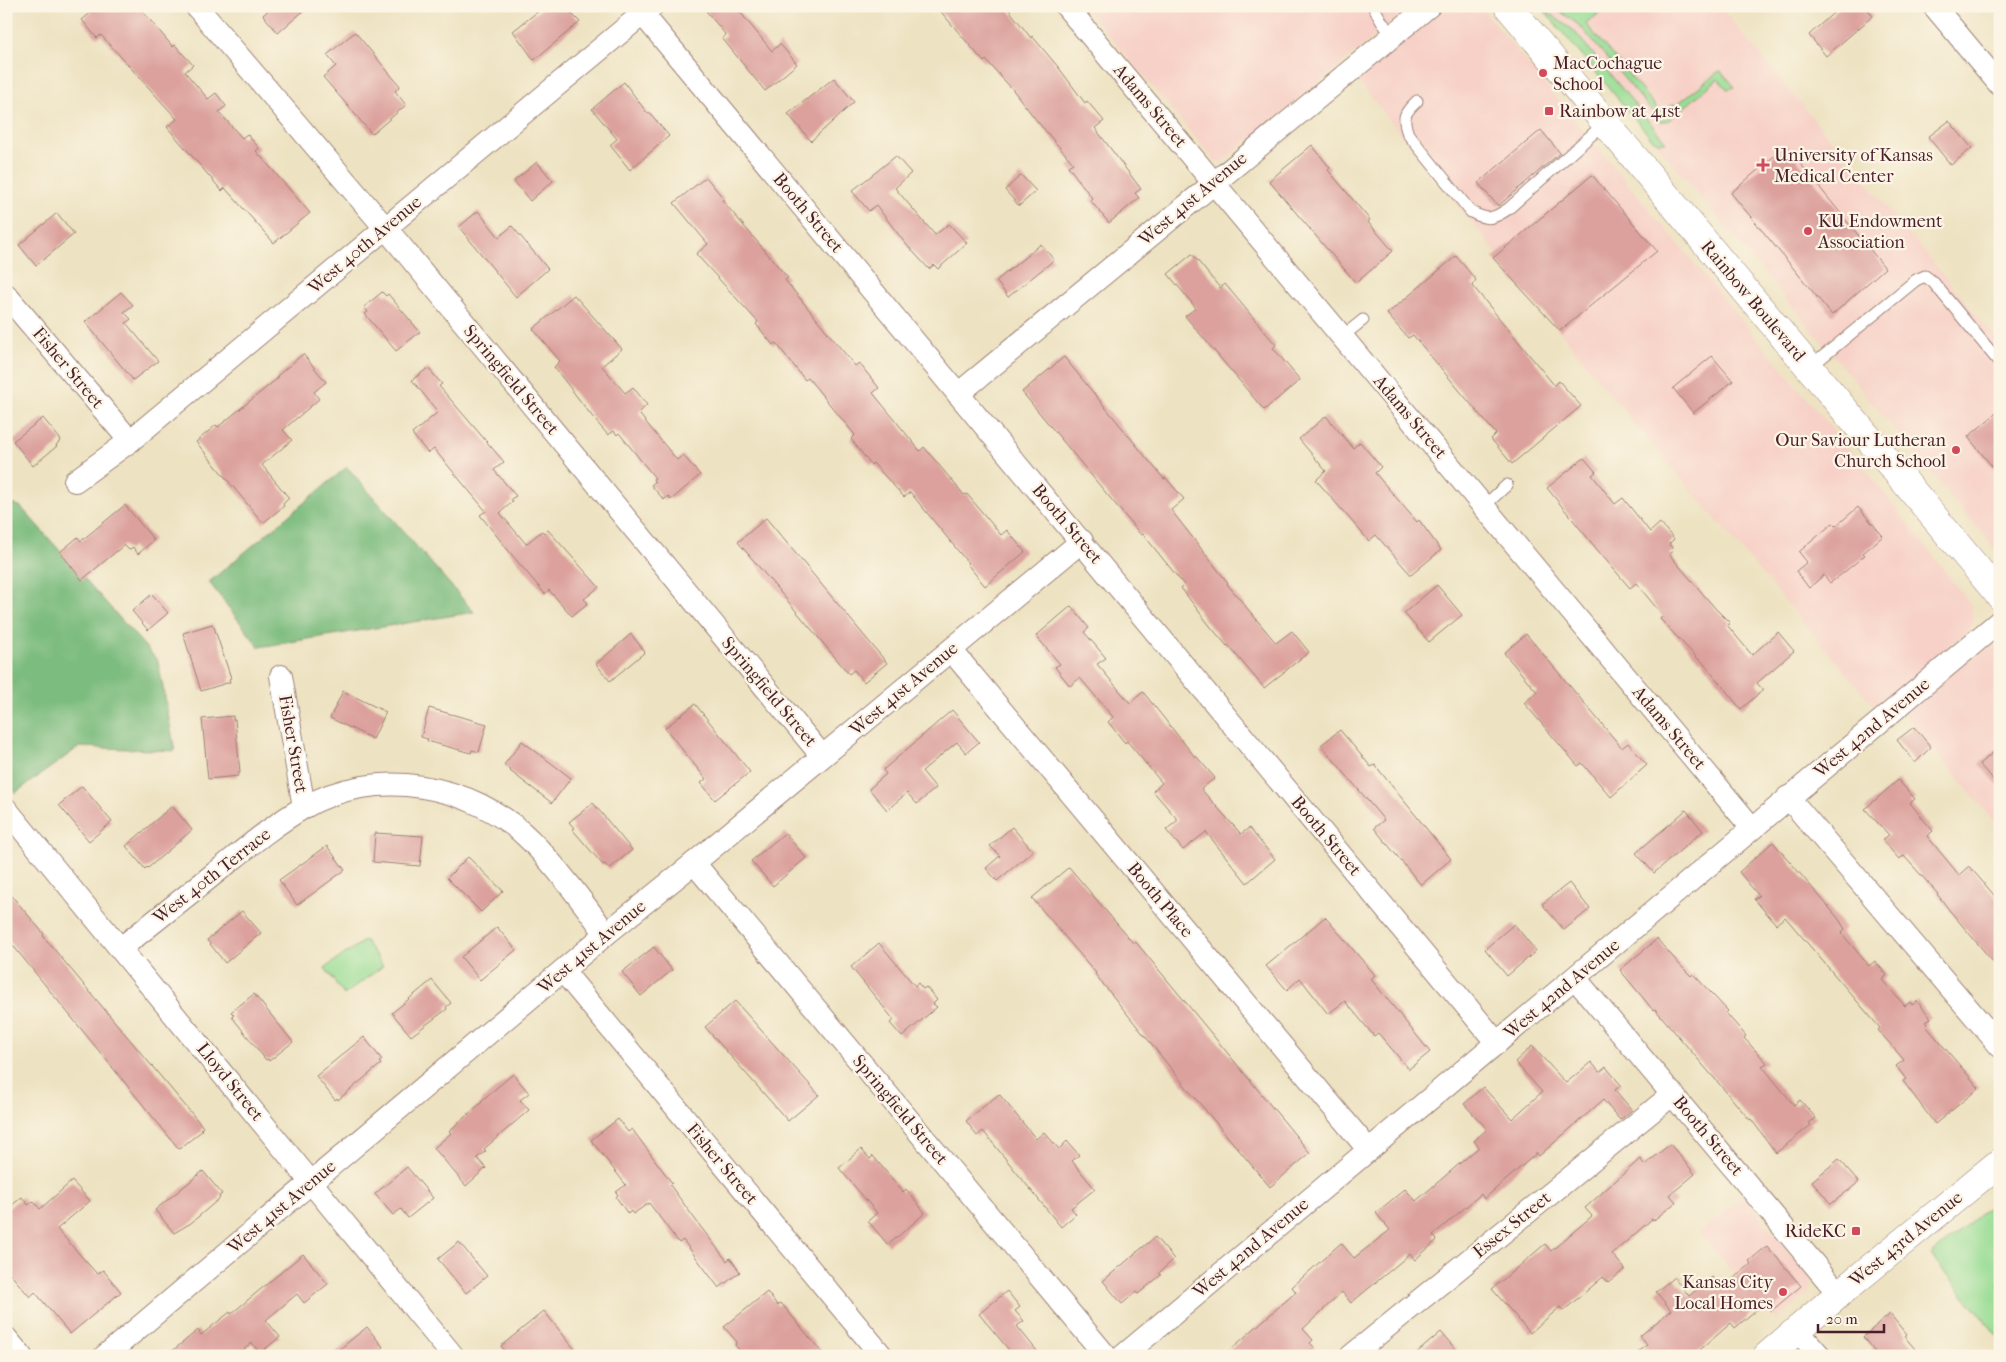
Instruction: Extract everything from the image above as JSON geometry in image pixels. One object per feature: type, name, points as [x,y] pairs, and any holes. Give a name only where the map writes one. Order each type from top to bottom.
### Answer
[{"type":"main road","name":"Rainbow Boulevard","points":[[1508,6],[2000,596]]},
{"type":"main road","name":"West 43rd Avenue","points":[[1768,1356],[1839,1294],[2000,1162]]},
{"type":"street","name":"Springfield Street","points":[[196,6],[385,228],[822,756]]},
{"type":"street","name":"Adams Street","points":[[1066,6],[1752,828]]},
{"type":"street","name":"West 41st Avenue","points":[[958,394],[1429,6]]},
{"type":"street","points":[[1934,6],[2000,85]]},
{"type":"street","name":"West 40th Avenue","points":[[75,481],[130,441],[644,9]]},
{"type":"street","name":"Booth Street","points":[[644,9],[958,394],[1497,1043]]},
{"type":"street","name":"Fisher Street","points":[[6,295],[130,441]]},
{"type":"street","name":"West 41st Avenue","points":[[105,1356],[606,934],[1082,541]]},
{"type":"street","name":"West 42nd Avenue","points":[[1123,1356],[2000,621]]},
{"type":"street","name":"Booth Place","points":[[951,650],[1368,1149]]},
{"type":"street","name":"Fisher Street","points":[[281,676],[304,807],[332,794],[368,786],[399,784],[421,786],[453,794],[492,811],[530,840],[582,901],[606,934]]},
{"type":"street","points":[[1788,797],[2000,1046]]},
{"type":"street","name":"West 40th Terrace","points":[[121,948],[271,829],[304,807]]},
{"type":"street","name":"Lloyd Street","points":[[6,810],[121,948],[453,1356]]},
{"type":"street","name":"Springfield Street","points":[[694,863],[1106,1356]]},
{"type":"street","name":"Fisher Street","points":[[563,971],[882,1356]]},
{"type":"street","name":"Booth Street","points":[[1575,978],[1839,1294]]},
{"type":"street","name":"Essex Street","points":[[1351,1356],[1673,1094]]},
{"type":"street","points":[[1798,1330],[1820,1356]]},
{"type":"street","points":[[6,1338],[21,1356]]},
{"type":"lane","points":[[1373,6],[1393,36]]},
{"type":"lane","points":[[1417,101],[1408,110],[1404,121],[1408,134],[1471,212],[1482,218],[1495,217],[1508,209],[1605,123]]},
{"type":"lane","points":[[1809,368],[1916,280],[1925,276],[1933,282],[2000,363]]},
{"type":"lane","points":[[1343,336],[1363,320]]},
{"type":"lane","points":[[1484,506],[1507,485]]},
{"type":"shaded area","points":[[1084,6],[1412,6],[1222,162],[1219,162],[1215,161]]},
{"type":"shaded area","points":[[1452,6],[1478,6],[1482,9],[1858,460],[1971,605],[1973,619],[1968,631],[1876,708],[1628,416],[1355,77],[1408,35]]},
{"type":"shaded area","name":"University of Kansas Medical Center","points":[[1541,6],[1732,6],[1725,13],[2000,343],[2000,555]]},
{"type":"shaded area","points":[[1994,646],[2000,647],[2000,828],[1903,712],[1978,653]]},
{"type":"shaded area","points":[[1743,1197],[1810,1277],[1812,1285],[1809,1293],[1776,1320],[1699,1233]]},
{"type":"green space","points":[[1553,6],[1610,6],[1586,24],[1661,113],[1672,104],[1676,105],[1718,72],[1721,71],[1735,87],[1727,89],[1718,79],[1669,120],[1661,122],[1580,26]]},
{"type":"green space","points":[[1542,8],[1575,32],[1666,142],[1658,142],[1651,138]]},
{"type":"green space","points":[[347,467],[474,612],[259,647],[209,582]]},
{"type":"green space","points":[[6,503],[20,506],[158,661],[175,751],[79,747],[15,793],[6,784]]},
{"type":"green space","points":[[365,940],[383,966],[344,995],[325,968]]},
{"type":"green space","points":[[2000,1197],[2000,1339],[1931,1255]]},
{"type":"building","points":[[99,6],[138,6],[173,47],[175,45],[193,65],[185,72],[208,99],[216,93],[226,106],[219,112],[242,138],[247,134],[259,148],[256,151],[310,213],[274,243],[225,188],[222,191],[167,127],[177,119],[101,35],[97,38],[82,20]]},
{"type":"building","points":[[273,6],[309,6],[278,33],[263,15]]},
{"type":"building","points":[[545,6],[564,6],[580,22],[534,60],[513,31]]},
{"type":"building","points":[[702,6],[735,6],[772,51],[780,44],[797,64],[765,91],[722,38],[726,35]]},
{"type":"building","points":[[936,6],[1006,6],[1031,38],[1032,36],[1059,68],[1085,103],[1087,101],[1104,121],[1095,128],[1141,189],[1135,193],[1139,198],[1109,223],[1090,200],[1092,198],[1068,166],[1073,163],[1013,90],[986,60],[984,62]]},
{"type":"building","points":[[1841,6],[1865,6],[1873,16],[1826,56],[1809,35]]},
{"type":"building","points":[[355,32],[400,86],[395,91],[406,105],[372,134],[323,77],[336,66],[327,55]]},
{"type":"building","points":[[834,78],[854,102],[811,141],[788,114]]},
{"type":"building","points":[[624,82],[648,114],[650,113],[669,136],[630,170],[610,145],[617,139],[592,109]]},
{"type":"building","points":[[1949,121],[1972,148],[1951,165],[1928,137]]},
{"type":"building","points":[[1541,130],[1560,153],[1498,206],[1478,183]]},
{"type":"building","points":[[1312,145],[1330,168],[1328,170],[1393,251],[1356,283],[1269,181]]},
{"type":"building","name":"KU Endowment Association","points":[[1786,146],[1885,268],[1832,315],[1731,193]]},
{"type":"building","points":[[896,156],[911,173],[895,188],[935,235],[949,224],[967,243],[938,269],[934,265],[929,269],[905,243],[876,205],[869,211],[852,191]]},
{"type":"building","points":[[537,162],[553,181],[530,201],[514,181]]},
{"type":"building","points":[[1021,175],[1036,191],[1019,206],[1005,190]]},
{"type":"building","points":[[1592,175],[1657,251],[1560,331],[1493,258]]},
{"type":"building","points":[[706,177],[724,199],[722,200],[788,278],[785,280],[855,366],[859,363],[879,388],[873,393],[920,451],[924,447],[964,495],[967,494],[1001,535],[1007,530],[1025,552],[985,586],[910,492],[904,497],[873,463],[871,465],[851,439],[855,435],[808,378],[805,380],[776,343],[773,345],[756,324],[758,322],[696,254],[708,244],[674,203]]},
{"type":"building","points":[[478,211],[499,237],[512,226],[548,269],[516,297],[459,227]]},
{"type":"building","points":[[57,213],[74,234],[36,266],[19,245]]},
{"type":"building","points":[[1041,244],[1054,260],[1008,297],[996,281]]},
{"type":"building","points":[[1192,254],[1220,288],[1225,284],[1276,345],[1273,348],[1300,380],[1264,410],[1185,316],[1196,308],[1168,274]]},
{"type":"building","points":[[1456,256],[1476,280],[1472,285],[1554,385],[1559,381],[1581,406],[1512,464],[1491,439],[1496,434],[1413,335],[1408,338],[1387,314]]},
{"type":"building","points":[[121,292],[133,305],[124,312],[131,319],[126,323],[158,361],[133,380],[85,322]]},
{"type":"building","points":[[382,292],[386,296],[388,294],[420,332],[396,351],[365,314],[368,312],[364,307]]},
{"type":"building","points":[[574,295],[622,349],[602,366],[625,393],[633,387],[647,405],[639,412],[640,415],[677,460],[683,455],[700,475],[671,500],[668,496],[664,500],[651,485],[655,482],[653,479],[655,478],[619,433],[617,435],[614,431],[608,435],[595,420],[554,367],[560,361],[533,329]]},
{"type":"building","points":[[303,354],[326,382],[314,392],[319,399],[283,430],[292,440],[262,465],[289,498],[283,504],[284,506],[263,523],[196,442],[216,425],[218,427],[278,378],[277,376]]},
{"type":"building","points":[[1712,356],[1733,381],[1693,413],[1673,388]]},
{"type":"building","points":[[1064,357],[1164,479],[1166,478],[1184,499],[1171,510],[1227,584],[1276,643],[1292,631],[1309,652],[1264,688],[1210,626],[1181,588],[1184,585],[1143,534],[1141,535],[1022,392]]},
{"type":"building","points":[[428,368],[442,384],[439,386],[504,462],[494,470],[516,496],[511,499],[513,501],[500,513],[526,544],[542,531],[544,533],[548,530],[599,587],[584,599],[588,603],[572,616],[549,590],[545,594],[512,555],[480,515],[486,511],[434,449],[428,453],[412,434],[438,412],[412,380]]},
{"type":"building","points":[[2000,410],[2000,476],[1968,437]]},
{"type":"building","points":[[1326,416],[1353,448],[1360,442],[1381,467],[1375,473],[1417,522],[1419,520],[1441,550],[1411,575],[1376,535],[1369,541],[1316,480],[1326,471],[1299,439]]},
{"type":"building","points":[[43,418],[61,440],[57,446],[33,466],[13,441]]},
{"type":"building","points":[[1584,458],[1596,472],[1592,475],[1615,504],[1623,498],[1650,532],[1660,523],[1674,539],[1669,544],[1674,550],[1669,554],[1730,623],[1727,625],[1752,655],[1778,632],[1794,651],[1757,683],[1763,690],[1741,709],[1700,659],[1660,619],[1663,616],[1636,583],[1630,588],[1547,488]]},
{"type":"building","points":[[125,505],[154,540],[138,554],[133,547],[129,550],[124,545],[82,580],[60,552],[78,537],[81,541]]},
{"type":"building","points":[[1858,507],[1883,536],[1863,553],[1865,555],[1830,583],[1824,575],[1809,588],[1796,571],[1807,562],[1799,552],[1833,523],[1836,526]]},
{"type":"building","points":[[766,518],[887,663],[864,682],[854,670],[849,674],[738,542]]},
{"type":"building","points":[[1437,585],[1462,615],[1429,642],[1404,613]]},
{"type":"building","points":[[152,594],[168,613],[148,630],[132,611]]},
{"type":"building","points":[[1071,606],[1089,628],[1084,632],[1106,658],[1097,664],[1130,703],[1143,692],[1195,757],[1215,778],[1201,789],[1241,834],[1249,828],[1275,859],[1247,883],[1206,832],[1183,850],[1166,830],[1178,820],[1153,791],[1162,783],[1127,741],[1125,743],[1108,722],[1113,717],[1080,678],[1070,686],[1055,667],[1060,664],[1036,636]]},
{"type":"building","points":[[212,624],[231,678],[229,679],[230,682],[201,691],[183,633]]},
{"type":"building","points":[[631,634],[645,652],[610,681],[596,664]]},
{"type":"building","points":[[1526,634],[1622,748],[1628,743],[1647,765],[1611,797],[1582,763],[1578,766],[1524,703],[1537,692],[1504,653]]},
{"type":"building","points":[[343,691],[386,712],[373,739],[330,718]]},
{"type":"building","points":[[695,704],[750,772],[715,800],[701,783],[706,779],[665,728]]},
{"type":"building","points":[[429,708],[487,724],[479,752],[472,750],[471,753],[427,741],[428,739],[421,737]]},
{"type":"building","points":[[952,710],[979,742],[966,753],[957,742],[922,771],[936,788],[917,804],[907,793],[887,810],[869,789],[886,774],[883,770]]},
{"type":"building","points":[[233,716],[233,720],[235,719],[240,773],[238,773],[238,776],[208,779],[202,719]]},
{"type":"building","points":[[1914,727],[1931,747],[1915,763],[1897,740]]},
{"type":"building","points":[[1340,730],[1371,767],[1375,765],[1451,859],[1421,885],[1374,828],[1384,820],[1321,745]]},
{"type":"building","points":[[522,741],[571,778],[552,803],[504,765]]},
{"type":"building","points":[[2000,747],[2000,787],[1979,764]]},
{"type":"building","points":[[1898,780],[1915,799],[1910,803],[1933,831],[1927,836],[1959,875],[1969,866],[2000,902],[2000,970],[1938,894],[1904,856],[1899,859],[1882,840],[1889,835],[1865,809]]},
{"type":"building","points":[[82,786],[112,822],[89,841],[59,805]]},
{"type":"building","points":[[593,803],[632,850],[609,869],[605,864],[603,865],[572,829],[574,828],[569,822]]},
{"type":"building","points":[[172,806],[192,830],[145,869],[126,846]]},
{"type":"building","points":[[1686,810],[1703,831],[1654,873],[1636,853]]},
{"type":"building","points":[[1012,827],[1033,851],[997,881],[986,868],[1000,856],[990,846]]},
{"type":"building","points":[[375,833],[423,836],[420,866],[373,862]]},
{"type":"building","points":[[785,833],[806,858],[773,886],[751,861]]},
{"type":"building","points":[[1773,842],[1838,918],[1845,929],[1842,932],[1843,935],[1869,966],[1875,961],[1887,975],[1882,980],[1905,1006],[1910,1002],[1912,1005],[1917,1001],[1931,1018],[1926,1022],[1928,1024],[1926,1026],[1979,1088],[1935,1124],[1903,1081],[1906,1079],[1896,1066],[1904,1060],[1878,1030],[1880,1028],[1785,917],[1776,924],[1754,899],[1759,896],[1739,872]]},
{"type":"building","points":[[327,846],[345,870],[297,905],[279,880]]},
{"type":"building","points":[[468,857],[503,891],[481,912],[447,878]]},
{"type":"building","points":[[1069,867],[1133,943],[1135,941],[1310,1153],[1270,1187],[1190,1092],[1096,973],[1032,898]]},
{"type":"building","points":[[1569,883],[1590,909],[1564,930],[1542,904]]},
{"type":"building","points":[[6,889],[203,1127],[201,1129],[203,1130],[179,1149],[6,937]]},
{"type":"building","points":[[242,911],[261,933],[225,963],[207,940]]},
{"type":"building","points":[[1325,917],[1375,975],[1371,979],[1430,1052],[1409,1069],[1378,1033],[1374,1036],[1345,1001],[1328,1014],[1300,978],[1287,990],[1266,966]]},
{"type":"building","points":[[1514,924],[1536,951],[1507,976],[1485,949]]},
{"type":"building","points":[[497,927],[516,950],[480,980],[461,957]]},
{"type":"building","points":[[1657,939],[1680,965],[1691,976],[1693,974],[1728,1011],[1726,1013],[1746,1036],[1744,1038],[1767,1063],[1762,1066],[1794,1105],[1800,1100],[1816,1118],[1809,1123],[1811,1125],[1776,1153],[1751,1119],[1655,1009],[1653,1010],[1620,970]]},
{"type":"building","points":[[879,943],[915,986],[918,983],[923,989],[926,987],[937,1000],[933,1004],[937,1007],[902,1037],[890,1023],[894,1020],[851,967]]},
{"type":"building","points":[[654,947],[672,970],[641,996],[622,972]]},
{"type":"building","points":[[432,980],[451,1003],[446,1007],[447,1009],[411,1036],[392,1013]]},
{"type":"building","points":[[254,994],[293,1042],[269,1061],[268,1059],[266,1060],[232,1017],[234,1015],[231,1012]]},
{"type":"building","points":[[735,1001],[819,1095],[788,1121],[705,1027]]},
{"type":"building","points":[[364,1037],[382,1060],[379,1062],[381,1064],[338,1100],[337,1098],[335,1100],[316,1076]]},
{"type":"building","points":[[1532,1046],[1566,1083],[1591,1062],[1600,1072],[1606,1067],[1621,1085],[1615,1090],[1632,1110],[1620,1120],[1603,1100],[1539,1156],[1537,1153],[1484,1199],[1481,1194],[1433,1235],[1437,1240],[1415,1260],[1410,1254],[1351,1303],[1342,1292],[1303,1329],[1313,1340],[1310,1343],[1315,1348],[1306,1356],[1223,1356],[1296,1292],[1292,1287],[1341,1243],[1354,1258],[1390,1230],[1376,1213],[1405,1189],[1416,1201],[1479,1147],[1474,1141],[1487,1129],[1464,1104],[1483,1087],[1512,1119],[1542,1092],[1515,1062]]},
{"type":"building","points":[[513,1074],[529,1093],[520,1100],[529,1110],[484,1149],[486,1151],[477,1158],[486,1168],[466,1186],[434,1148],[481,1101]]},
{"type":"building","points":[[999,1094],[1036,1139],[1044,1132],[1059,1149],[1067,1141],[1079,1155],[1072,1161],[1095,1189],[1071,1208],[1076,1214],[1061,1227],[983,1131],[977,1136],[966,1121]]},
{"type":"building","points":[[618,1119],[628,1132],[632,1129],[672,1183],[670,1185],[700,1226],[727,1261],[730,1258],[740,1272],[719,1288],[683,1240],[679,1243],[649,1203],[633,1214],[631,1211],[628,1214],[616,1197],[618,1195],[616,1192],[626,1185],[591,1140]]},
{"type":"building","points":[[1670,1144],[1695,1174],[1670,1195],[1676,1202],[1654,1220],[1652,1219],[1612,1254],[1625,1269],[1608,1283],[1603,1277],[1563,1311],[1560,1307],[1530,1333],[1492,1289],[1545,1244],[1551,1251],[1592,1216],[1585,1208],[1640,1159],[1645,1165]]},
{"type":"building","points":[[861,1149],[870,1159],[873,1156],[903,1192],[906,1189],[925,1213],[888,1245],[868,1221],[877,1213],[839,1168]]},
{"type":"building","points":[[1839,1159],[1859,1182],[1831,1204],[1812,1181]]},
{"type":"building","points":[[407,1167],[433,1198],[408,1218],[401,1209],[393,1215],[375,1194]]},
{"type":"building","points":[[203,1171],[222,1194],[219,1196],[220,1198],[191,1223],[174,1233],[155,1210]]},
{"type":"building","points":[[72,1181],[90,1201],[57,1229],[97,1274],[103,1270],[121,1292],[70,1334],[35,1292],[30,1297],[6,1269],[6,1210],[22,1197],[28,1205],[33,1201],[40,1209]]},
{"type":"building","points":[[1155,1237],[1174,1259],[1159,1273],[1161,1275],[1138,1294],[1136,1292],[1122,1304],[1103,1281]]},
{"type":"building","points":[[459,1242],[487,1276],[466,1293],[438,1259]]},
{"type":"building","points":[[1767,1246],[1801,1286],[1770,1312],[1763,1304],[1735,1328],[1731,1323],[1693,1356],[1634,1356],[1647,1345],[1640,1336],[1671,1310],[1656,1292],[1674,1277],[1689,1296],[1712,1277],[1722,1288],[1751,1264],[1749,1261]]},
{"type":"building","points":[[303,1254],[328,1284],[304,1303],[297,1294],[266,1320],[280,1337],[260,1353],[252,1343],[236,1356],[166,1356],[198,1330],[201,1335],[230,1312],[231,1314]]},
{"type":"building","points":[[1007,1291],[1020,1307],[1015,1311],[1024,1321],[1017,1326],[1041,1356],[1014,1356],[979,1314]]},
{"type":"building","points":[[767,1292],[778,1306],[781,1303],[825,1356],[744,1356],[735,1345],[737,1342],[724,1327]]},
{"type":"building","points":[[544,1311],[580,1356],[509,1356],[501,1346]]},
{"type":"building","points":[[1890,1314],[1906,1334],[1904,1336],[1921,1356],[1878,1356],[1863,1337]]},
{"type":"building","points":[[367,1327],[383,1347],[372,1356],[331,1356]]},
{"type":"building","points":[[1441,1332],[1461,1356],[1413,1356]]},
{"type":"place","name":"MacCochague School","points":[[1543,73]]},
{"type":"place","name":"Rainbow at 41st","points":[[1549,111]]},
{"type":"place","name":"University of Kansas Medical Center","points":[[1763,165]]},
{"type":"place","name":"KU Endowment Association","points":[[1808,231]]},
{"type":"place","name":"Our Saviour Lutheran Church School","points":[[1956,450]]},
{"type":"place","name":"RideKC","points":[[1856,1231]]},
{"type":"place","name":"Kansas City Local Homes","points":[[1783,1292]]}]
